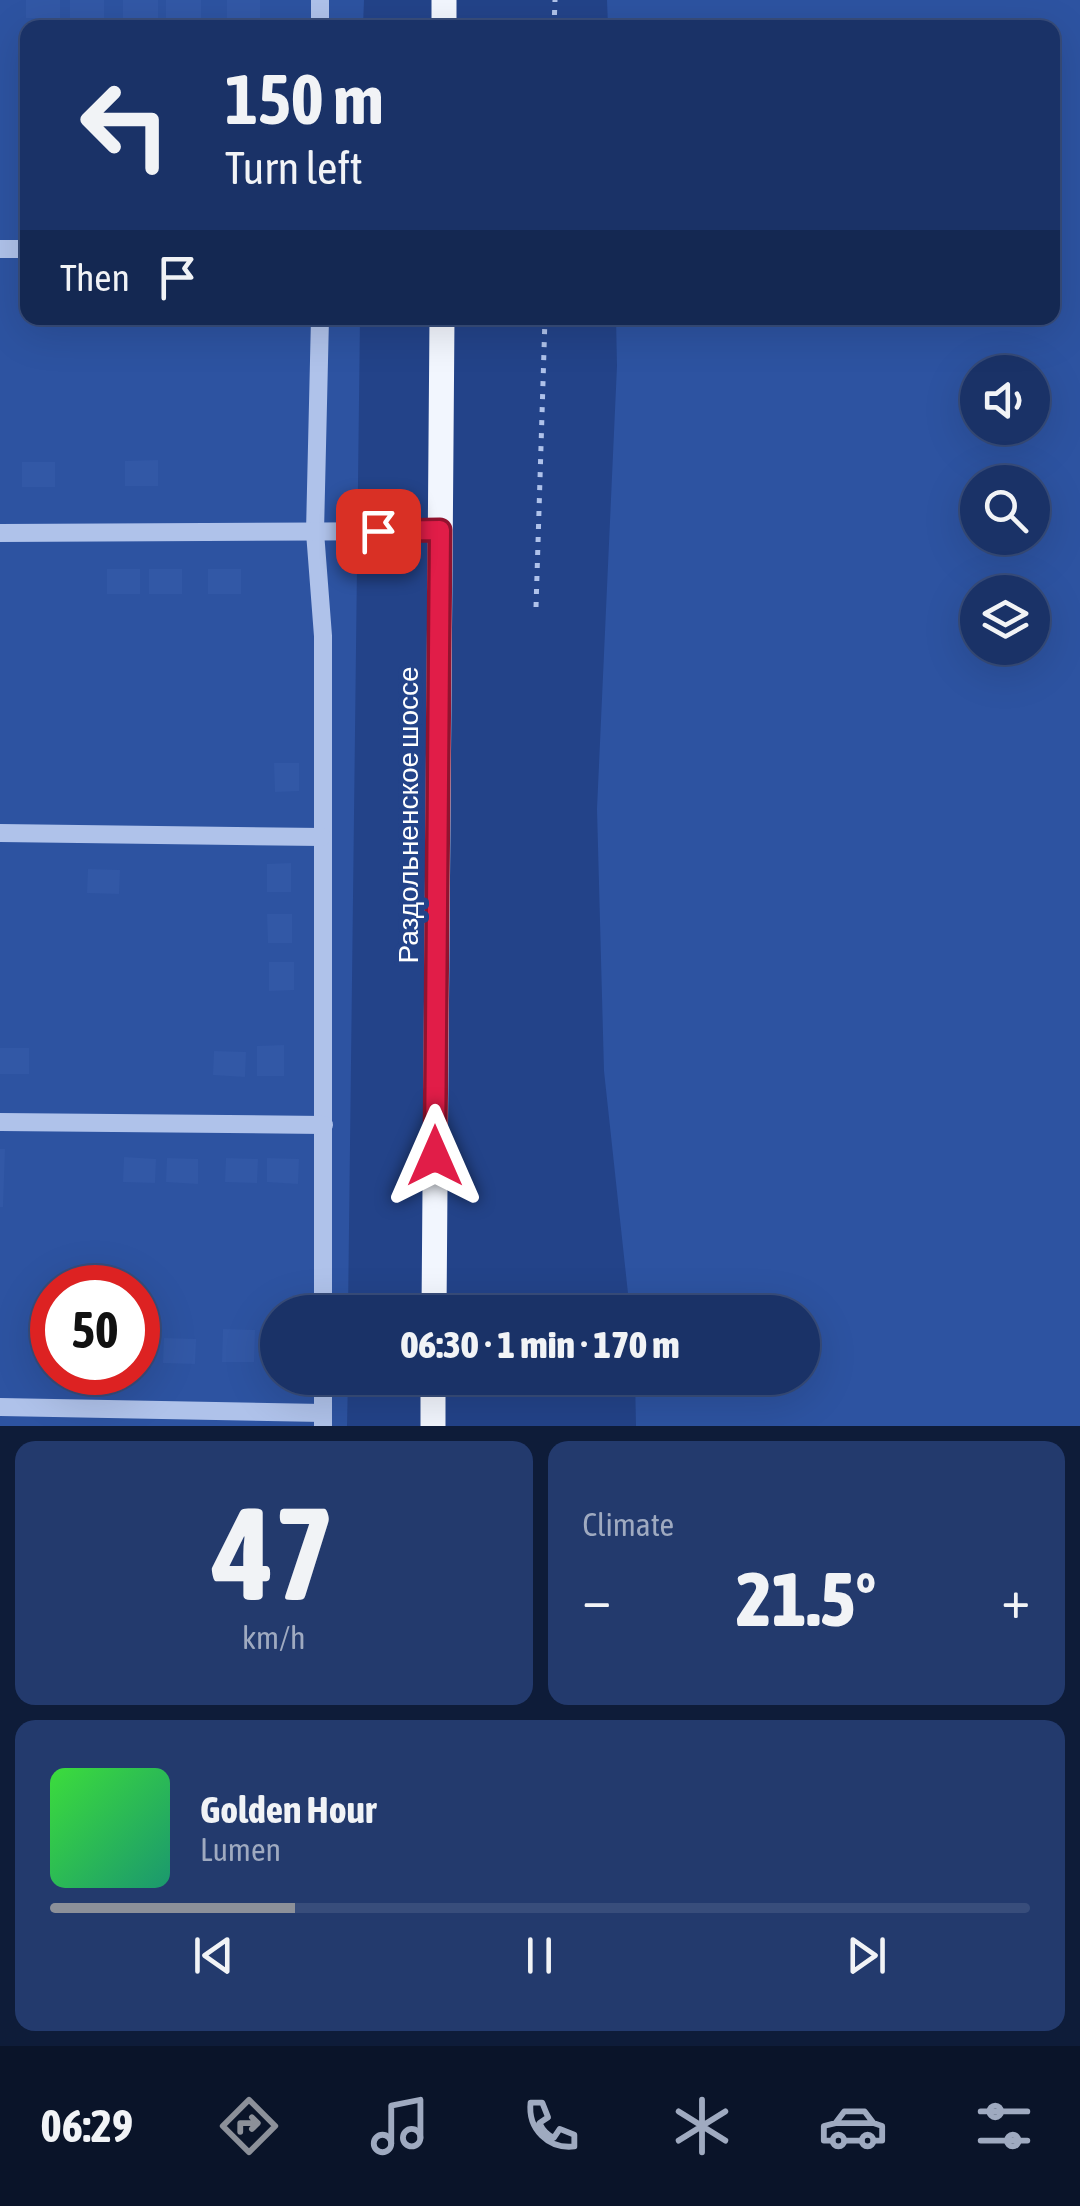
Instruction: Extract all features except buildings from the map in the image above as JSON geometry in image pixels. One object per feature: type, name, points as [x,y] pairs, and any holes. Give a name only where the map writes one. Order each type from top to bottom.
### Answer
[{"type":"main road","name":"Раздольненское шоссе","points":[[434,1295],[442,325]]},
{"type":"main road","points":[[432,1426],[433,1395]]},
{"type":"lane","points":[[320,325],[315,532],[323,636],[323,1295]]},
{"type":"lane","points":[[0,533],[440,530]]},
{"type":"lane","points":[[0,834],[322,837]]},
{"type":"lane","points":[[0,1122],[324,1125]]},
{"type":"lane","points":[[0,1407],[323,1419]]},
{"type":"path","points":[[536,607],[545,325]]},
{"type":"shaded area","points":[[0,0],[364,0],[363,20],[20,20],[20,325],[360,325],[348,1295],[260,1295],[260,1395],[348,1395],[347,1426],[0,1426]]},
{"type":"shaded area","points":[[607,0],[1080,0],[1080,1426],[636,1426],[635,1395],[820,1395],[820,1295],[628,1295],[604,1071],[597,809],[616,325],[1060,325],[1060,20],[608,20]]},
{"type":"route","points":[[378,531],[440,530],[435,1156]]}]
